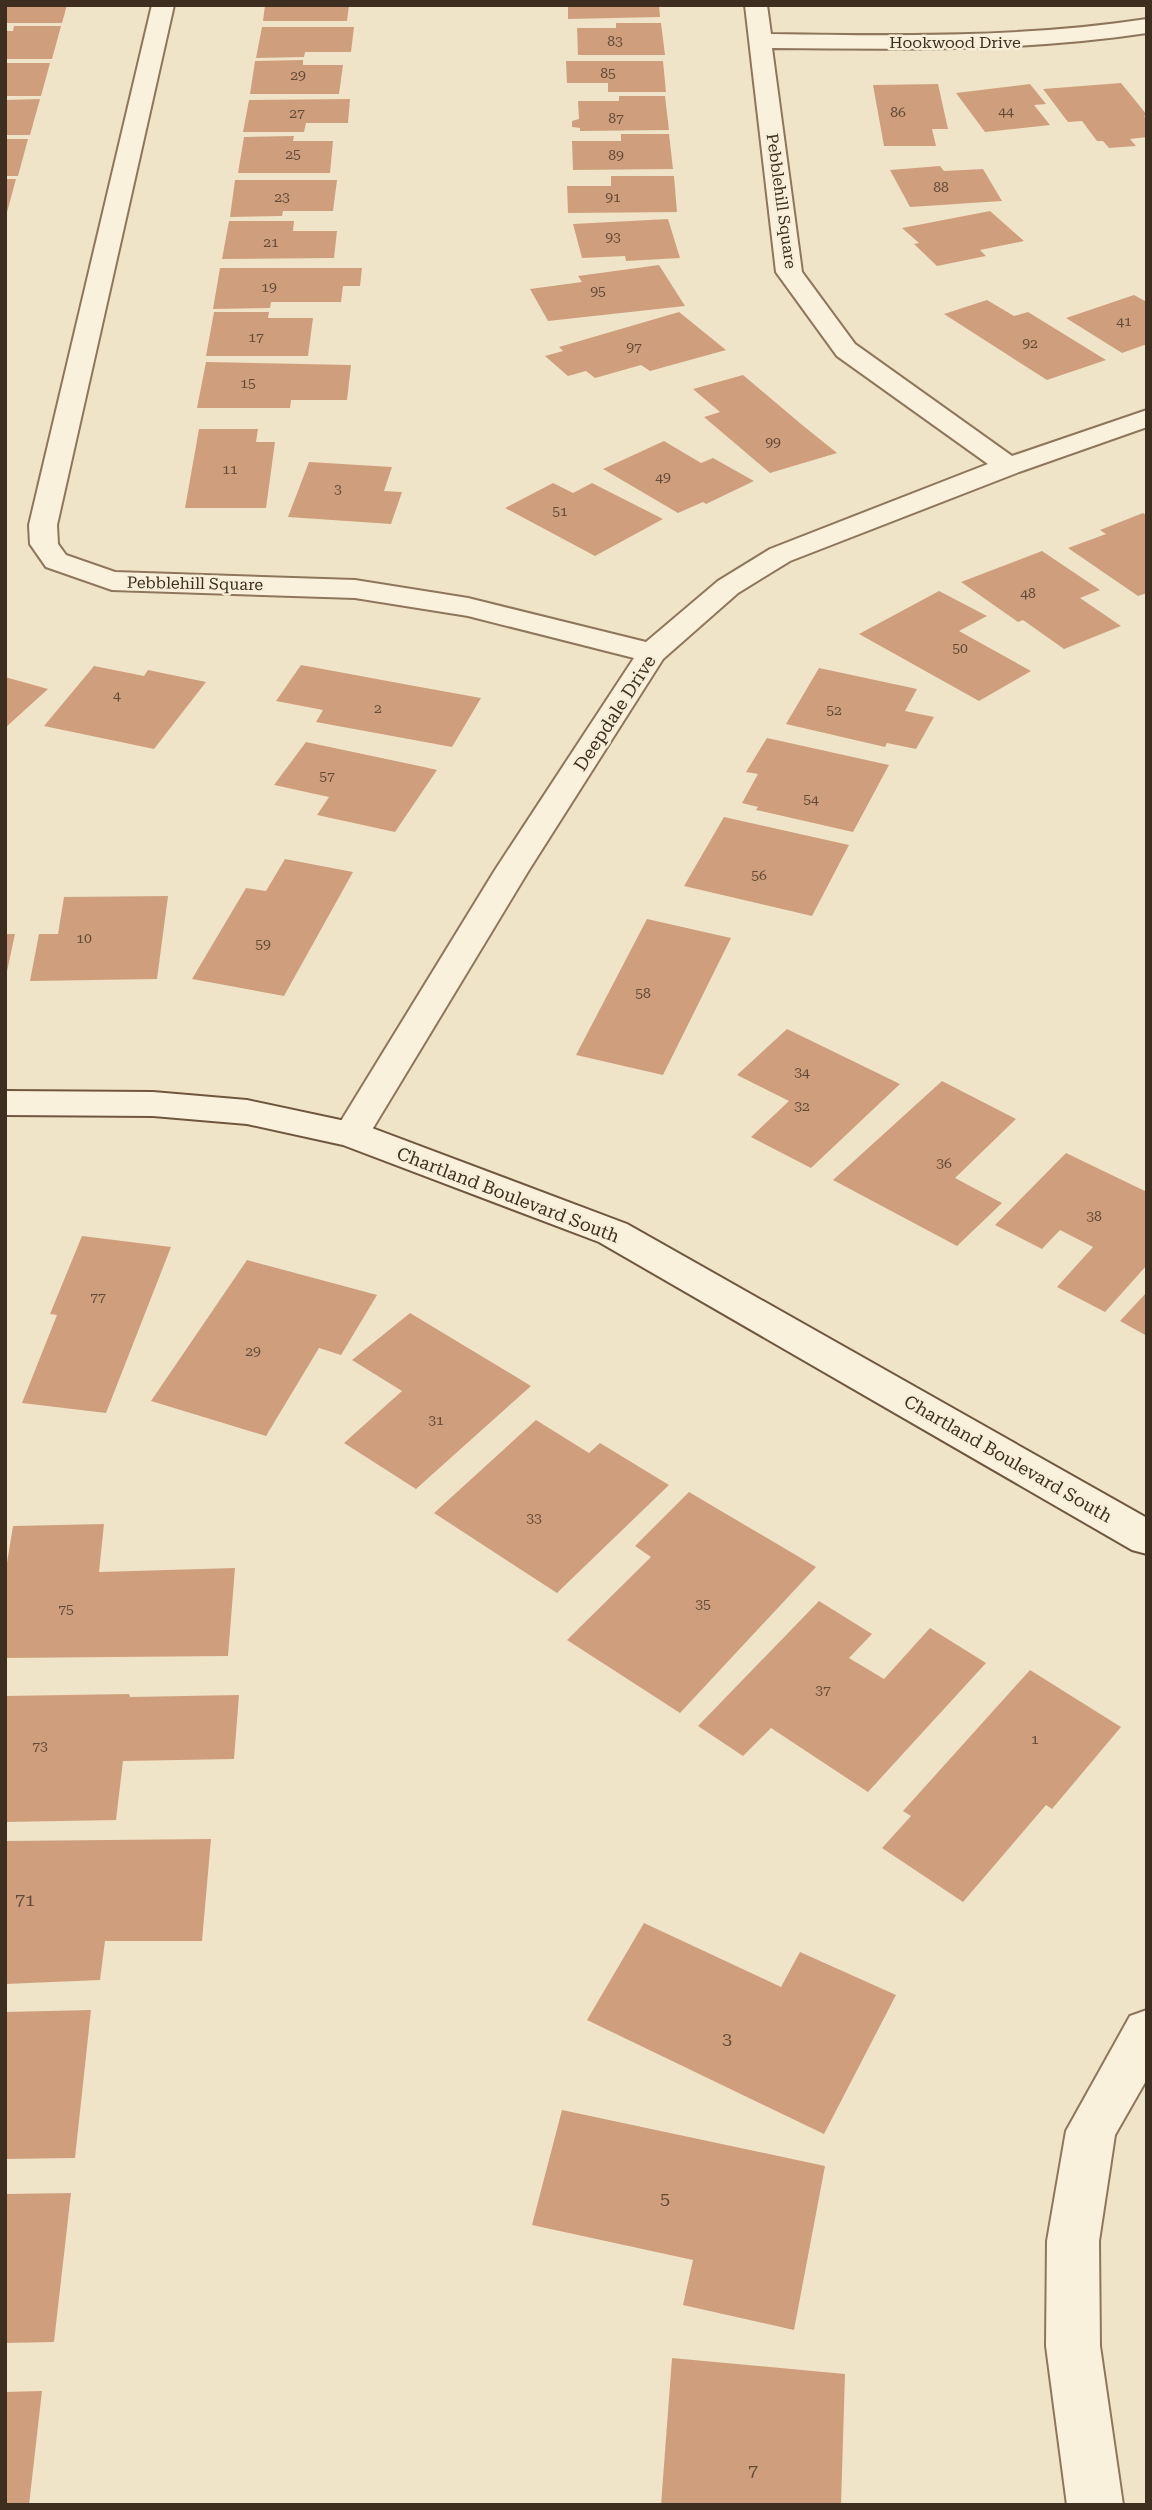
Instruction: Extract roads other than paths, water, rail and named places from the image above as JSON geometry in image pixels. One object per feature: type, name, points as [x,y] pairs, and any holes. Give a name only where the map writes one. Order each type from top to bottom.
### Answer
[{"type":"street","name":"Pebblehill Square","points":[[163,5],[43,525],[44,544],[56,561],[112,580],[278,584],[380,593],[494,613],[652,653]]},
{"type":"street","name":"Pebblehill Square","points":[[756,5],[789,272],[846,350],[1009,466]]},
{"type":"street","name":"Hookwood Drive","points":[[761,41],[1024,42],[1088,37],[1147,26]]},
{"type":"street","name":"Deepdale Drive","points":[[351,1134],[512,870],[652,653],[728,587],[780,555],[1009,466],[1147,418]]},
{"type":"street","name":"Chartland Boulevard South","points":[[5,1103],[153,1104],[247,1112],[351,1134],[613,1233],[1147,1538]]},
{"type":"street","points":[[1095,2505],[1073,2346],[1073,2241],[1091,2131],[1147,2032]]}]
